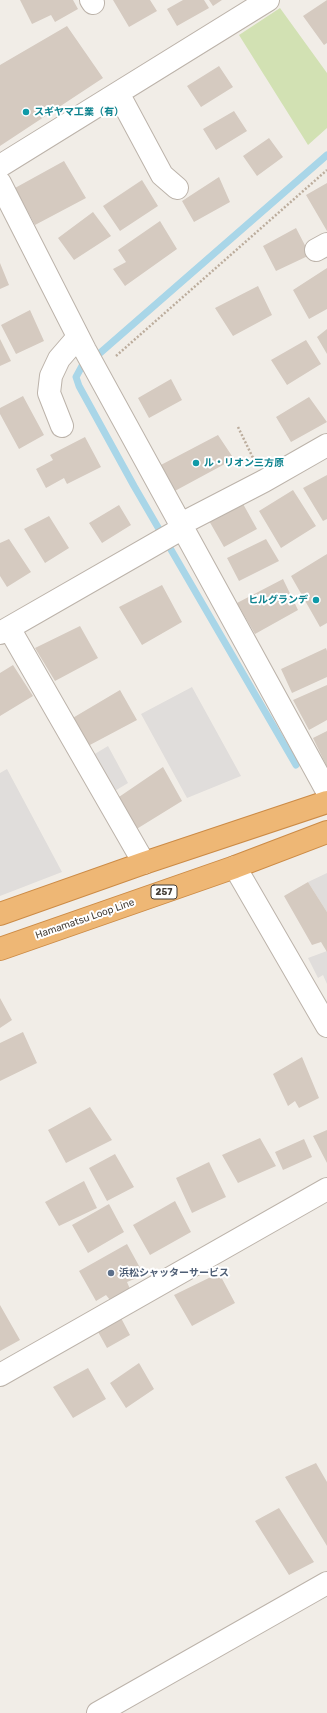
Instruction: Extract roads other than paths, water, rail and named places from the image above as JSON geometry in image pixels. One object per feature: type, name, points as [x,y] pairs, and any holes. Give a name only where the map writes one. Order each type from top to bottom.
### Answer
[{"type":"highway","points":[[0,914],[144,863],[327,802]]},
{"type":"highway","name":"Hamamatsu Loop Line","points":[[0,949],[236,867],[327,832]]},
{"type":"street","points":[[0,166],[268,0]]},
{"type":"street","points":[[118,93],[162,175],[177,188]]},
{"type":"street","points":[[0,183],[96,371],[173,532],[327,791]]},
{"type":"street","points":[[62,426],[49,393],[51,376],[59,359],[81,343]]},
{"type":"street","points":[[144,863],[5,631],[173,532],[327,445]]},
{"type":"street","points":[[236,867],[327,1026]]},
{"type":"street","points":[[0,1375],[327,1189]]},
{"type":"street","points":[[98,1713],[327,1583]]},
{"type":"waterway","points":[[296,765],[134,486],[79,386],[76,377],[82,366],[100,353],[327,155]]},
{"type":"place","name":"スギヤマ工業（有）","points":[[26,112]]},
{"type":"place","name":"ル・リオン三方原","points":[[196,463]]},
{"type":"place","name":"ヒルグランデ","points":[[316,600]]},
{"type":"place","name":"浜松シャッターサービス","points":[[111,1273]]}]
